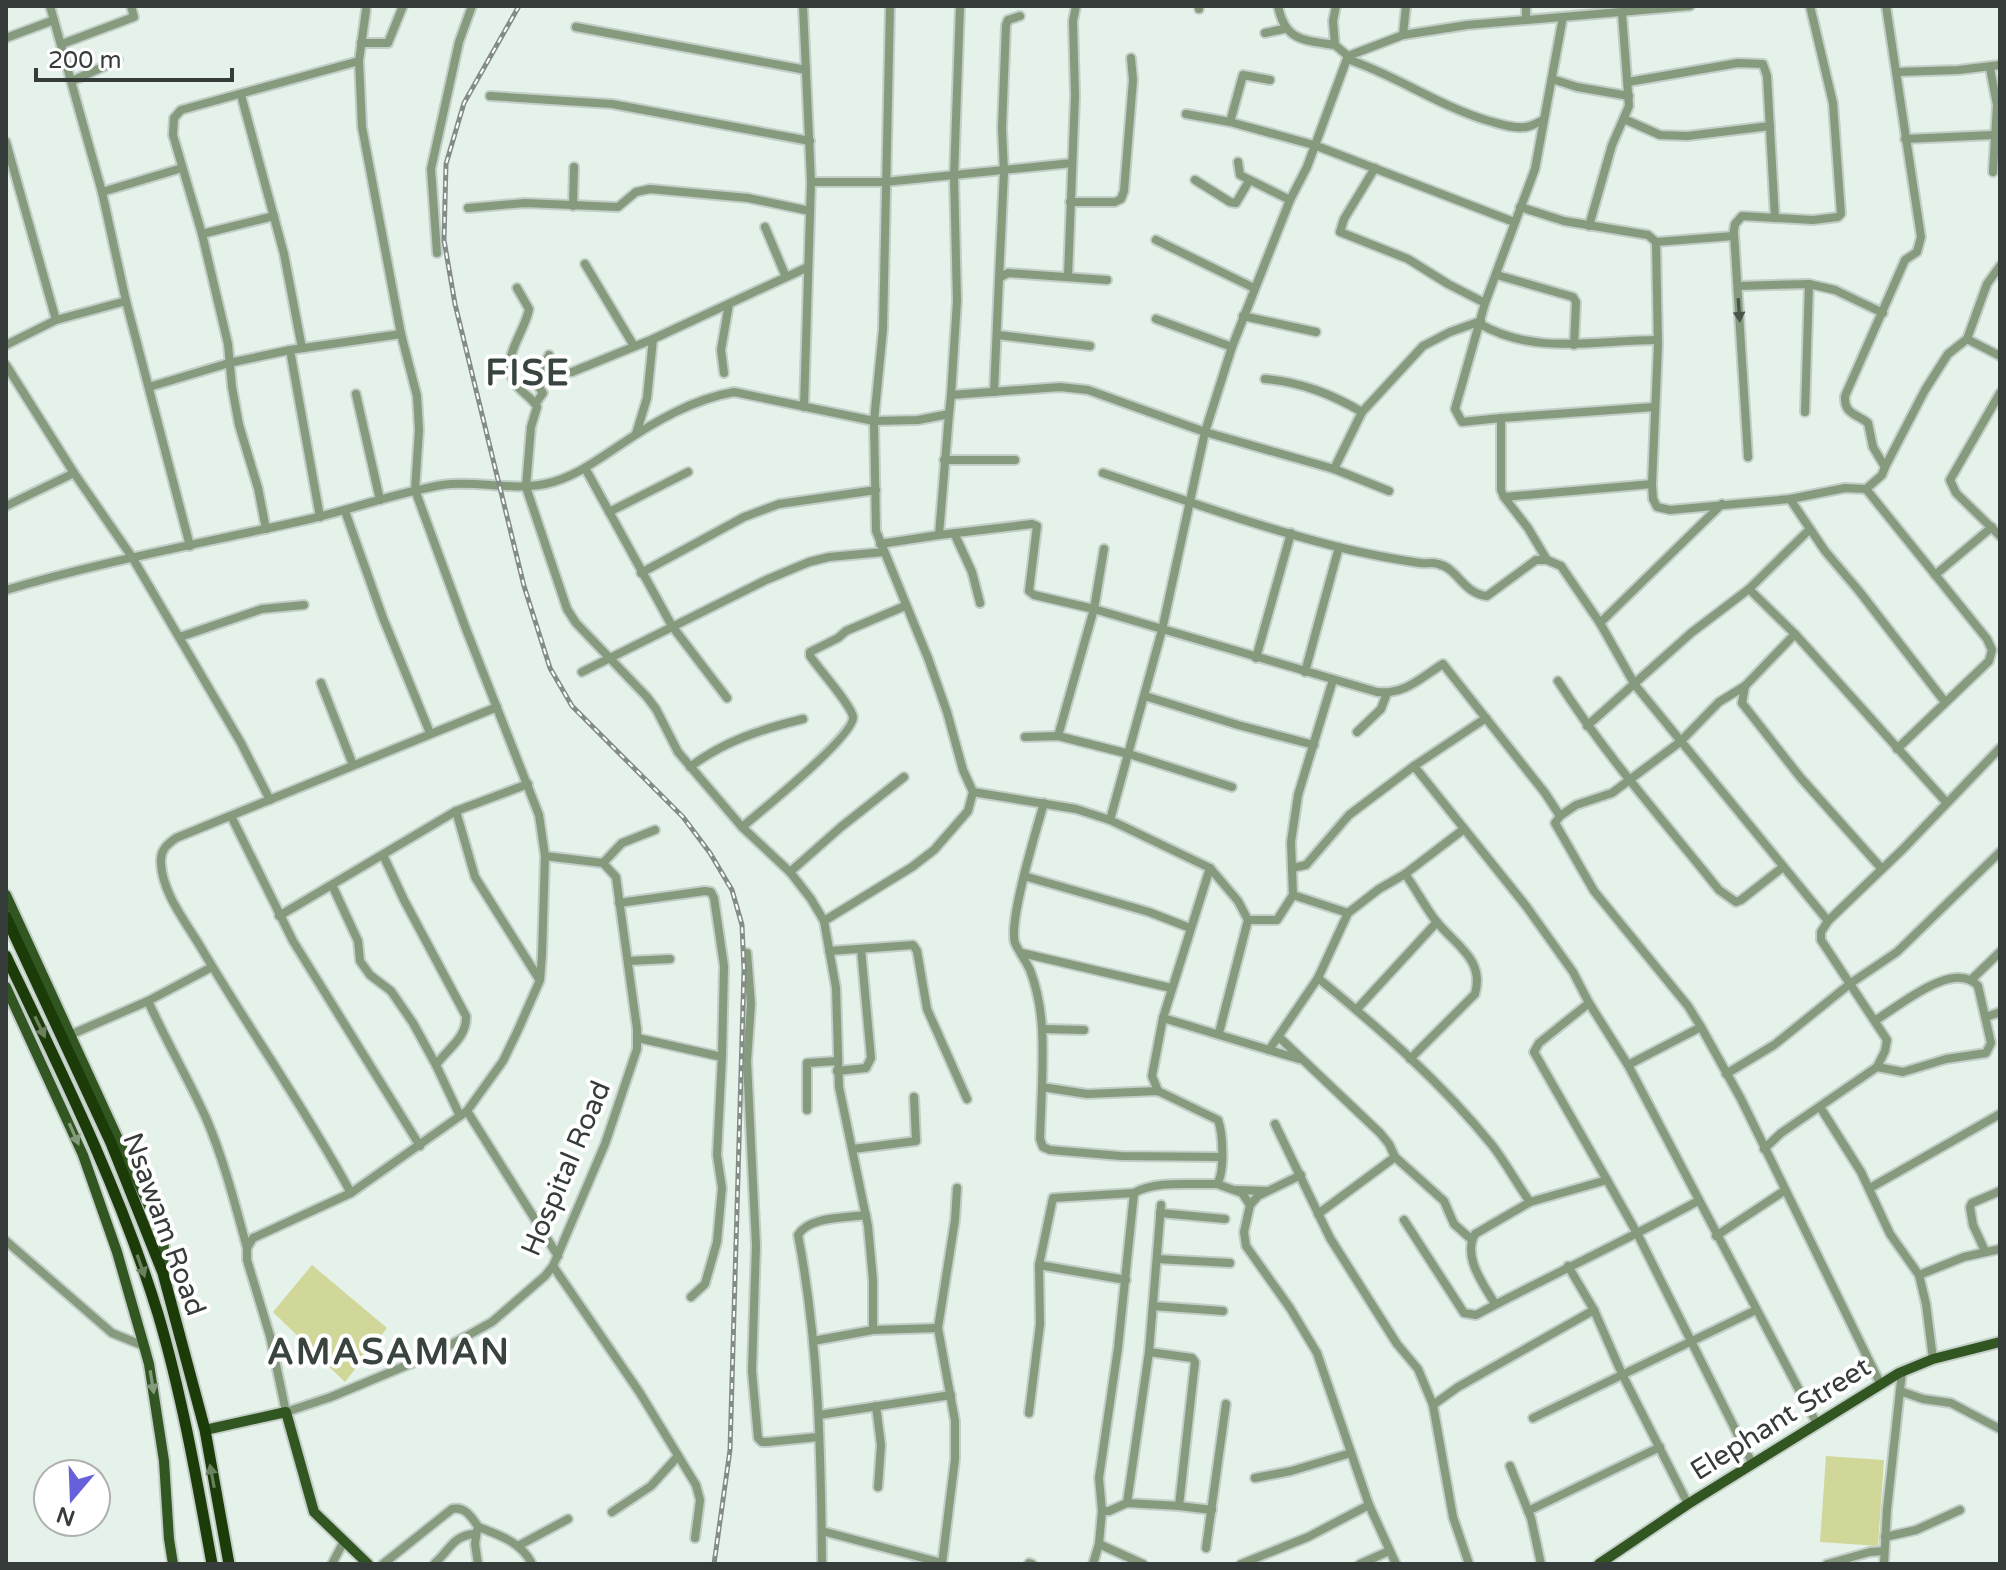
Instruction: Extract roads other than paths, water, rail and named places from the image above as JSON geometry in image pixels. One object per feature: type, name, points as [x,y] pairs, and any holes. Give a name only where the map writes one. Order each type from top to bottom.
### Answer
[{"type":"highway","name":"Nsawam Road","points":[[6,917],[94,1103],[163,1273],[205,1430],[229,1564]]},
{"type":"highway","name":"Nsawam Road","points":[[6,956],[87,1127],[128,1226],[158,1315],[176,1384],[212,1564]]},
{"type":"main road","points":[[6,895],[164,1239],[163,1273]]},
{"type":"main road","points":[[6,987],[83,1155],[117,1252],[149,1364],[164,1461],[173,1564]]},
{"type":"main road","name":"Elephant Street","points":[[1599,1564],[1752,1463],[1902,1372],[1933,1359],[2000,1342]]},
{"type":"main road","points":[[286,1412],[314,1512],[368,1564]]},
{"type":"main road","name":"Hospital Road","points":[[205,1430],[286,1412]]},
{"type":"street","points":[[50,6],[102,192],[126,301],[190,546]]},
{"type":"street","points":[[62,44],[134,17],[131,6]]},
{"type":"street","points":[[361,43],[388,43],[403,6]]},
{"type":"street","points":[[437,253],[431,169],[459,42],[472,6]]},
{"type":"street","points":[[803,6],[811,182],[804,407]]},
{"type":"street","points":[[824,921],[934,850],[968,811],[973,792],[963,770],[928,658],[876,531],[874,421],[883,329],[890,6]]},
{"type":"street","points":[[939,535],[957,301],[954,176],[960,6]]},
{"type":"street","points":[[1068,276],[1075,96],[1073,21],[1076,6]]},
{"type":"street","points":[[1278,6],[1284,29]]},
{"type":"street","points":[[1335,45],[1333,21],[1336,6]]},
{"type":"street","points":[[1403,35],[1406,6]]},
{"type":"street","points":[[1526,6],[1526,19]]},
{"type":"street","points":[[1110,820],[1162,630],[1205,432],[1243,316],[1347,57],[1403,35],[1526,19],[1690,6]]},
{"type":"street","points":[[1748,457],[1735,224],[1742,216],[1835,219],[1841,214],[1833,103],[1810,6]]},
{"type":"street","points":[[1885,467],[1873,447],[1868,423],[1849,412],[1845,406],[1845,396],[1905,260],[1917,252],[1921,237],[1886,6]]},
{"type":"street","points":[[247,1248],[253,1238],[351,1193],[463,1114],[503,1061],[540,980],[545,856],[542,826],[415,490],[419,430],[417,396],[401,334],[362,127],[359,61],[366,10]]},
{"type":"street","points":[[1589,226],[1612,145],[1629,106],[1622,13]]},
{"type":"street","points":[[994,392],[1004,172],[1002,128],[1006,25],[1008,20],[1020,16]]},
{"type":"street","points":[[1563,17],[1535,169],[1485,303],[1455,409],[1462,422],[1654,407]]},
{"type":"street","points":[[6,38],[54,20]]},
{"type":"street","points":[[576,27],[806,70]]},
{"type":"street","points":[[1265,33],[1284,29],[1302,38],[1335,45],[1347,57],[1449,107],[1477,117],[1519,127],[1543,120]]},
{"type":"street","points":[[1070,202],[1115,202],[1121,199],[1133,80],[1131,58]]},
{"type":"street","points":[[72,81],[118,60]]},
{"type":"street","points":[[266,529],[258,488],[239,425],[228,344],[202,234],[172,130],[181,110],[359,61]]},
{"type":"street","points":[[1628,82],[1738,63],[1759,63],[1766,69],[1775,218]]},
{"type":"street","points":[[1897,72],[1995,67],[1997,105],[1993,172]]},
{"type":"street","points":[[1230,122],[1243,75],[1270,80]]},
{"type":"street","points":[[1552,79],[1577,87],[1629,96]]},
{"type":"street","points":[[241,95],[284,254],[302,348]]},
{"type":"street","points":[[490,96],[612,104],[810,141]]},
{"type":"street","points":[[1186,114],[1230,122],[1314,145],[1514,222]]},
{"type":"street","points":[[1624,119],[1660,135],[1687,136],[1770,126]]},
{"type":"street","points":[[1905,139],[1994,135]]},
{"type":"street","points":[[6,142],[56,320]]},
{"type":"street","points":[[1238,162],[1240,175],[1290,200]]},
{"type":"street","points":[[811,182],[885,182],[1072,163]]},
{"type":"street","points":[[573,206],[574,167]]},
{"type":"street","points":[[102,192],[182,168]]},
{"type":"street","points":[[1375,168],[1344,219],[1340,232],[1408,259],[1485,303]]},
{"type":"street","points":[[1195,180],[1236,203],[1249,181]]},
{"type":"street","points":[[468,208],[525,203],[620,207],[636,192],[650,189],[748,198],[810,211]]},
{"type":"street","points":[[1520,207],[1564,221],[1648,235],[1656,242],[1733,236],[1734,232]]},
{"type":"street","points":[[202,234],[274,216]]},
{"type":"street","points":[[765,227],[786,277]]},
{"type":"street","points":[[1156,240],[1254,288]]},
{"type":"street","points":[[1656,242],[1657,340],[1652,484],[1657,507],[1670,510],[1790,499],[1845,488],[1866,489],[1882,475],[1932,378],[1948,354],[1967,339],[1987,284],[2000,266]]},
{"type":"street","points":[[585,264],[634,346]]},
{"type":"street","points":[[572,372],[653,339],[808,267]]},
{"type":"street","points":[[999,278],[1008,273],[1107,280]]},
{"type":"street","points":[[1497,275],[1573,297],[1576,302],[1574,345]]},
{"type":"street","points":[[1738,286],[1809,284],[1835,290],[1883,313]]},
{"type":"street","points":[[1805,412],[1809,284]]},
{"type":"street","points":[[517,288],[529,309],[526,323],[512,350],[511,375],[521,390],[536,403]]},
{"type":"street","points":[[6,345],[56,320],[126,301]]},
{"type":"street","points":[[724,373],[721,350],[729,304]]},
{"type":"street","points":[[1243,316],[1316,332]]},
{"type":"street","points":[[1156,319],[1232,347]]},
{"type":"street","points":[[1334,469],[1362,412],[1423,346],[1450,332],[1480,322],[1548,346],[1657,340]]},
{"type":"street","points":[[149,387],[229,363],[290,350],[401,334]]},
{"type":"street","points":[[998,335],[1090,346]]},
{"type":"street","points":[[636,434],[647,398],[653,339]]},
{"type":"street","points":[[1967,339],[2000,356]]},
{"type":"street","points":[[290,350],[320,517]]},
{"type":"street","points":[[549,355],[536,383],[543,393],[536,403],[526,487],[567,609],[576,623],[656,709],[671,740],[690,767],[742,827],[790,872],[824,921],[836,988],[837,1066],[866,1215],[873,1280],[873,1330]]},
{"type":"street","points":[[6,365],[74,473],[132,557],[241,743],[270,800]]},
{"type":"street","points":[[1265,379],[1322,391],[1362,412]]},
{"type":"street","points":[[951,395],[1060,387],[1088,390],[1205,432],[1334,469],[1389,491]]},
{"type":"street","points":[[6,590],[132,557],[345,511],[415,490],[457,484],[526,487],[567,477],[636,434],[695,403],[724,393],[752,394],[874,421],[918,420],[949,414]]},
{"type":"street","points":[[2000,393],[1950,480],[1956,493],[2000,536]]},
{"type":"street","points":[[356,394],[380,500]]},
{"type":"street","points":[[1501,418],[1501,490],[1547,560]]},
{"type":"street","points":[[944,460],[1015,460]]},
{"type":"street","points":[[585,468],[672,626],[727,698]]},
{"type":"street","points":[[609,512],[688,472]]},
{"type":"street","points":[[6,506],[74,473]]},
{"type":"street","points":[[1103,473],[1190,503],[1339,547],[1388,558],[1438,564],[1447,568],[1471,593],[1487,596],[1536,560],[1547,560],[1561,566],[1600,623],[1635,685],[1828,921]]},
{"type":"street","points":[[1504,497],[1652,484]]},
{"type":"street","points":[[1866,489],[1987,639],[1992,650],[1989,661],[1897,749]]},
{"type":"street","points":[[641,573],[744,517],[779,504],[876,490]]},
{"type":"street","points":[[1790,499],[1945,702]]},
{"type":"street","points":[[1600,623],[1722,504]]},
{"type":"street","points":[[345,511],[383,618],[430,733]]},
{"type":"street","points":[[582,672],[766,580],[809,562],[939,535],[1032,524],[1037,526],[1029,591],[1034,595],[1094,609],[1256,658],[1387,693],[1408,689],[1443,664],[1560,816]]},
{"type":"street","points":[[1935,575],[1992,527]]},
{"type":"street","points":[[1587,726],[1691,633],[1749,589],[1810,529]]},
{"type":"street","points":[[1256,658],[1291,533]]},
{"type":"street","points":[[955,535],[972,572],[980,603]]},
{"type":"street","points":[[1305,672],[1339,547]]},
{"type":"street","points":[[1058,736],[1094,609],[1104,549]]},
{"type":"street","points":[[1749,589],[1795,634],[1946,802]]},
{"type":"street","points":[[180,637],[262,609],[304,605]]},
{"type":"street","points":[[742,827],[818,762],[851,728],[853,717],[847,703],[831,686],[810,652],[846,631],[905,606]]},
{"type":"street","points":[[1795,634],[1745,686],[1719,702],[1680,742],[1630,782],[1612,793],[1576,805],[1555,823],[1594,891],[1688,1006],[1701,1027],[1741,1099],[1881,1385]]},
{"type":"street","points":[[1248,920],[1277,920],[1293,895],[1291,842],[1298,795],[1333,680]]},
{"type":"street","points":[[1558,681],[1587,726],[1630,782],[1729,899],[1736,902],[1741,900],[1783,867]]},
{"type":"street","points":[[321,683],[353,765]]},
{"type":"street","points":[[1745,686],[1742,703],[1762,732],[1882,869]]},
{"type":"street","points":[[1357,732],[1374,717],[1387,693]]},
{"type":"street","points":[[1145,696],[1314,745]]},
{"type":"street","points":[[351,1193],[324,1142],[171,898],[160,865],[161,854],[176,838],[497,707]]},
{"type":"street","points":[[1292,868],[1306,865],[1349,815],[1414,766],[1486,718]]},
{"type":"street","points":[[690,767],[722,746],[759,730],[803,719]]},
{"type":"street","points":[[1025,737],[1058,736],[1129,754],[1232,787]]},
{"type":"street","points":[[1764,1149],[1781,1133],[1877,1067],[1885,1051],[1887,1040],[1821,940],[1821,932],[1828,921],[2000,748]]},
{"type":"street","points":[[1414,766],[1534,917],[1573,972],[1628,1065],[1817,1424]]},
{"type":"street","points":[[790,872],[904,777]]},
{"type":"street","points":[[279,916],[456,811],[528,784]]},
{"type":"street","points":[[973,792],[1076,809],[1110,820],[1210,868],[1238,901],[1248,920],[1219,1033]]},
{"type":"street","points":[[1044,803],[1024,876],[1015,927],[1015,942],[1035,987],[1044,1029],[1040,1139],[1043,1147],[1121,1156],[1221,1157]]},
{"type":"street","points":[[456,811],[475,877],[540,980]]},
{"type":"street","points":[[231,816],[279,916],[420,1146]]},
{"type":"street","points":[[1269,1050],[1318,978],[1348,913],[1464,829]]},
{"type":"street","points":[[545,856],[603,863],[622,843],[655,830]]},
{"type":"street","points":[[1726,1074],[1774,1045],[1851,983],[1897,952],[2000,852]]},
{"type":"street","points":[[383,855],[466,1016],[467,1027],[463,1035],[436,1065]]},
{"type":"street","name":"Hospital Road","points":[[286,1412],[331,1397],[434,1354],[492,1322],[553,1266],[624,1092],[638,1038],[616,877],[603,863]]},
{"type":"street","points":[[1158,1091],[1152,1076],[1163,1018],[1210,868]]},
{"type":"street","points":[[1405,874],[1437,922],[1475,965],[1478,981],[1475,994],[1410,1059]]},
{"type":"street","points":[[1024,876],[1149,912],[1190,928]]},
{"type":"street","points":[[332,885],[358,941],[360,961],[370,975],[391,991],[413,1023],[463,1114],[558,1256]]},
{"type":"street","points":[[619,903],[705,891],[711,892],[714,898],[724,966],[717,1155],[722,1188],[717,1242],[705,1284],[691,1297]]},
{"type":"street","points":[[1293,895],[1348,913]]},
{"type":"street","points":[[1357,1009],[1437,922]]},
{"type":"street","points":[[829,951],[913,945],[917,951],[927,1009],[967,1099]]},
{"type":"street","points":[[807,1110],[805,1066],[809,1062],[866,1068],[871,1058],[861,949]]},
{"type":"street","points":[[1972,979],[2000,952]]},
{"type":"street","points":[[747,953],[751,1004],[747,1061],[756,1245],[752,1371],[758,1438],[767,1442],[818,1437]]},
{"type":"street","points":[[1022,953],[1171,988]]},
{"type":"street","points":[[628,961],[670,959]]},
{"type":"street","points":[[70,1035],[148,1001],[212,967]]},
{"type":"street","points":[[1876,1020],[1936,982],[1954,977],[1972,979],[1978,986],[1991,1043],[1986,1053],[1946,1059],[1903,1072],[1877,1067]]},
{"type":"street","points":[[1318,978],[1357,1009],[1455,1101],[1495,1149],[1530,1202]]},
{"type":"street","points":[[148,1001],[207,1120],[228,1175],[247,1248],[247,1260],[270,1336],[286,1412]]},
{"type":"street","points":[[1589,1003],[1539,1043],[1534,1052],[1638,1235],[1752,1463]]},
{"type":"street","points":[[1986,1017],[2000,1012]]},
{"type":"street","points":[[1163,1018],[1300,1059]]},
{"type":"street","points":[[1628,1065],[1701,1027]]},
{"type":"street","points":[[1044,1029],[1084,1030]]},
{"type":"street","points":[[1279,1037],[1380,1133],[1395,1157],[1444,1201],[1454,1224],[1472,1240]]},
{"type":"street","points":[[638,1038],[722,1057]]},
{"type":"street","points":[[1042,1087],[1087,1094],[1158,1091],[1218,1120],[1221,1127],[1222,1168],[1217,1184]]},
{"type":"street","points":[[853,1149],[916,1141],[914,1097]]},
{"type":"street","points":[[1820,1107],[1870,1188],[1890,1234],[1919,1275],[1933,1359]]},
{"type":"street","points":[[1870,1188],[2000,1114]]},
{"type":"street","points":[[1275,1124],[1330,1238],[1397,1344],[1418,1369],[1433,1405],[1453,1517],[1469,1564]]},
{"type":"street","points":[[1318,1214],[1395,1157]]},
{"type":"street","points":[[1301,1175],[1258,1196],[1250,1205],[1244,1232],[1246,1246],[1317,1353],[1369,1505],[1396,1564]]},
{"type":"street","points":[[1495,1304],[1477,1273],[1470,1249],[1475,1234],[1530,1202],[1607,1180]]},
{"type":"street","points":[[1029,1413],[1040,1324],[1039,1265],[1053,1198],[1134,1193],[1142,1188],[1159,1186],[1217,1184],[1245,1195],[1250,1205]]},
{"type":"street","points":[[822,1531],[942,1564],[955,1459],[955,1421],[938,1328],[957,1188]]},
{"type":"street","points":[[1236,1190],[1267,1191]]},
{"type":"street","points":[[1716,1236],[1784,1191]]},
{"type":"street","points":[[1985,1251],[1973,1225],[1970,1207],[1972,1203],[2000,1191]]},
{"type":"street","points":[[1093,1564],[1099,1544],[1102,1511],[1099,1478],[1126,1280],[1134,1193]]},
{"type":"street","points":[[1404,1220],[1464,1313],[1476,1315],[1568,1266],[1638,1235],[1698,1201]]},
{"type":"street","points":[[1127,1503],[1149,1352],[1161,1209],[1225,1219]]},
{"type":"street","points":[[822,1564],[819,1415],[808,1291],[798,1235],[802,1228],[812,1223],[866,1215]]},
{"type":"street","points":[[6,1241],[112,1333],[144,1346]]},
{"type":"street","points":[[1919,1275],[1985,1251],[2000,1249]]},
{"type":"street","points":[[1157,1259],[1230,1263]]},
{"type":"street","points":[[1039,1265],[1126,1280]]},
{"type":"street","points":[[553,1266],[621,1364],[699,1492],[700,1513],[695,1538]]},
{"type":"street","points":[[1568,1266],[1594,1310],[1622,1374],[1688,1504]]},
{"type":"street","points":[[1153,1306],[1223,1311]]},
{"type":"street","points":[[1433,1405],[1458,1387],[1594,1310]]},
{"type":"street","points":[[1533,1418],[1756,1310]]},
{"type":"street","points":[[813,1341],[873,1330],[938,1328]]},
{"type":"street","points":[[1149,1352],[1186,1356],[1195,1362],[1179,1506]]},
{"type":"street","points":[[1884,1564],[1902,1372]]},
{"type":"street","points":[[1900,1391],[1923,1399],[1951,1403],[2000,1429]]},
{"type":"street","points":[[819,1415],[951,1395]]},
{"type":"street","points":[[1206,1548],[1226,1404]]},
{"type":"street","points":[[876,1406],[881,1445],[878,1487]]},
{"type":"street","points":[[1528,1511],[1660,1447]]},
{"type":"street","points":[[1255,1478],[1351,1453]]},
{"type":"street","points":[[612,1512],[651,1486],[678,1456]]},
{"type":"street","points":[[1510,1466],[1528,1511],[1541,1564]]},
{"type":"street","points":[[1102,1511],[1107,1512],[1127,1503],[1212,1510]]},
{"type":"street","points":[[1241,1564],[1308,1537],[1369,1505]]},
{"type":"street","points":[[383,1564],[452,1509],[459,1508],[466,1512],[477,1531],[478,1564]]},
{"type":"street","points":[[1885,1537],[1916,1530],[1960,1510]]},
{"type":"street","points":[[518,1546],[568,1519]]},
{"type":"street","points":[[435,1563],[453,1541],[477,1531],[504,1535],[531,1562]]},
{"type":"street","points":[[332,1564],[344,1541]]},
{"type":"street","points":[[1099,1544],[1143,1564]]},
{"type":"street","points":[[1360,1564],[1389,1551]]},
{"type":"street","points":[[1827,1564],[1884,1551]]},
{"type":"railway","points":[[519,6],[464,103],[446,164],[444,240],[455,304],[524,586],[550,668],[572,706],[683,817],[710,853],[732,890],[742,925],[744,970],[730,1450],[714,1564]]},
{"type":"district","name":"FISE","points":[[528,372]]},
{"type":"district","name":"AMASAMAN","points":[[389,1351]]}]
